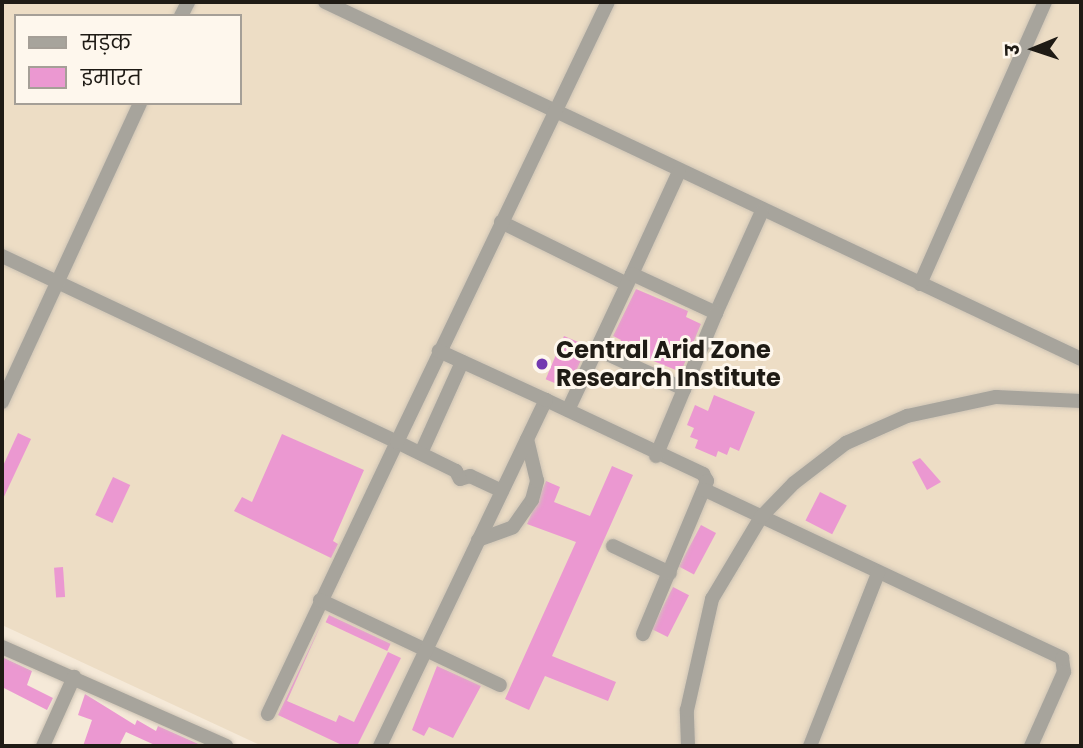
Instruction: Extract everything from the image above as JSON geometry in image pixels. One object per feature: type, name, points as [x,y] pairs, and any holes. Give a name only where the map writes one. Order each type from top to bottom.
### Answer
[{"type":"street","points":[[325,2],[551,113],[1081,359]]},
{"type":"street","points":[[268,714],[551,113],[608,2]]},
{"type":"street","points":[[920,284],[1045,2]]},
{"type":"street","points":[[2,402],[139,105]]},
{"type":"street","points":[[568,410],[679,172]]},
{"type":"street","points":[[656,456],[762,211]]},
{"type":"street","points":[[501,222],[629,279],[716,313]]},
{"type":"street","points":[[2,256],[456,471],[467,466],[470,476],[502,491]]},
{"type":"street","points":[[596,349],[684,389]]},
{"type":"street","points":[[439,351],[568,410],[656,456],[703,474],[705,490],[643,634]]},
{"type":"street","points":[[421,453],[462,362]]},
{"type":"street","points":[[688,746],[687,710],[707,613],[761,517],[846,443],[907,415],[996,397],[1081,401]]},
{"type":"street","points":[[380,746],[545,400]]},
{"type":"street","points":[[478,540],[513,527],[532,500],[537,481],[527,439]]},
{"type":"street","points":[[705,490],[1062,658],[1064,671],[1031,746]]},
{"type":"street","points":[[612,546],[670,573]]},
{"type":"street","points":[[810,746],[878,573]]},
{"type":"street","points":[[320,600],[424,652],[500,685]]},
{"type":"street","points":[[2,647],[226,746]]},
{"type":"street","points":[[43,746],[74,677]]},
{"type":"shaded area","name":"Central Arid Zone Research Institute","points":[[2,2],[1081,2],[1081,746],[262,746],[2,625]]},
{"type":"building","points":[[636,289],[688,311],[686,317],[701,324],[681,372],[618,347],[621,340],[613,336]]},
{"type":"building","points":[[564,336],[587,346],[569,389],[546,379]]},
{"type":"building","points":[[714,395],[755,412],[739,451],[730,447],[727,455],[718,451],[716,457],[695,448],[698,440],[690,437],[694,428],[687,425],[695,405],[708,411]]},
{"type":"building","points":[[18,433],[31,439],[2,501],[2,468]]},
{"type":"building","points":[[282,434],[364,470],[333,541],[338,544],[331,558],[234,511],[242,497],[252,502]]},
{"type":"building","points":[[920,458],[941,482],[927,490],[912,462]]},
{"type":"building","points":[[612,466],[633,475],[552,656],[616,682],[608,701],[545,676],[529,710],[505,699],[576,542],[527,524],[546,481],[560,487],[554,502],[590,516]]},
{"type":"building","points":[[113,477],[130,485],[112,523],[95,515]]},
{"type":"building","points":[[820,492],[847,506],[832,534],[805,521]]},
{"type":"building","points":[[701,525],[716,533],[694,574],[679,566]]},
{"type":"building","points":[[63,567],[65,597],[56,598],[54,568]]},
{"type":"building","points":[[673,587],[689,595],[668,637],[652,629]]},
{"type":"building","points":[[329,615],[391,644],[387,651],[326,622]]},
{"type":"building","points":[[322,622],[287,701],[336,722],[339,715],[354,722],[388,652],[401,658],[357,746],[344,746],[278,715]]},
{"type":"building","points":[[2,657],[32,671],[27,685],[53,698],[47,710],[2,687]]},
{"type":"building","points":[[437,666],[481,686],[453,738],[429,727],[424,736],[412,730]]},
{"type":"building","points":[[85,694],[135,725],[137,720],[156,731],[158,726],[203,746],[157,746],[126,732],[119,746],[83,746],[92,720],[78,715]]},
{"type":"place","name":"Central Arid Zone Research Institute","points":[[542,364]]}]
